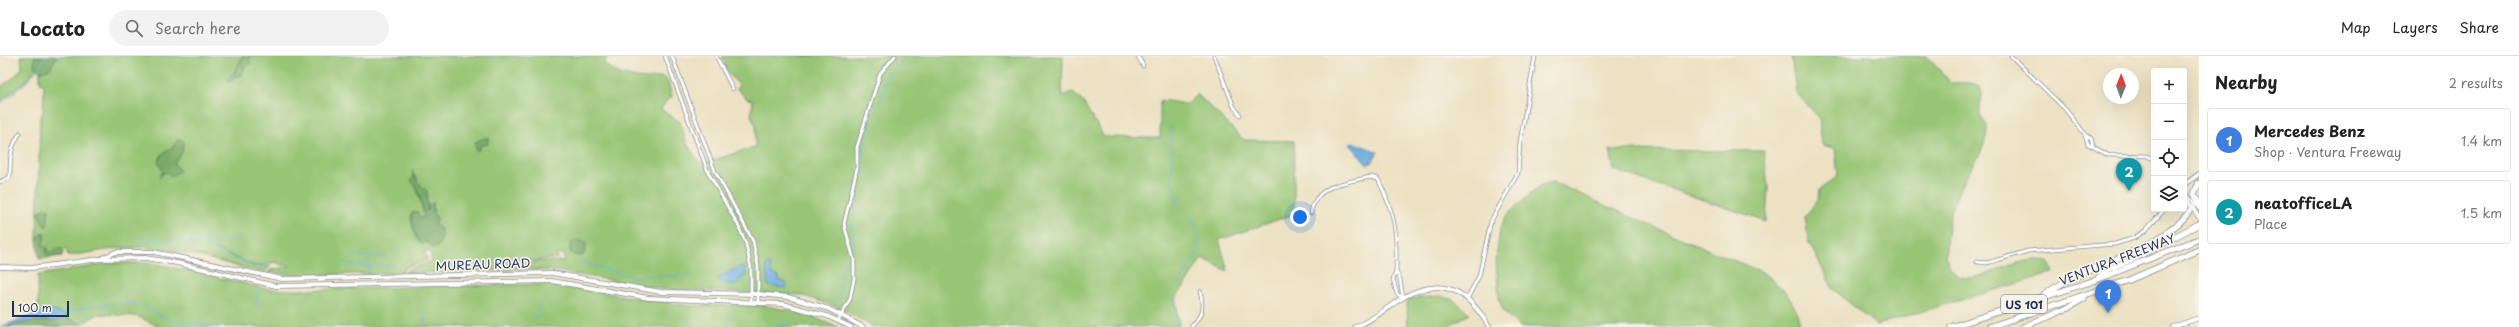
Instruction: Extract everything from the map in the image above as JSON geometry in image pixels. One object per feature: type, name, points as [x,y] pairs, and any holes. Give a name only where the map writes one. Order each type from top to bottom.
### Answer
[{"type":"highway","points":[[2199,183],[2194,194],[2199,204]]},
{"type":"highway","points":[[2039,299],[2058,284],[2124,256],[2153,240],[2179,222],[2192,207]]},
{"type":"highway","points":[[2096,280],[2108,269],[2133,259],[2199,224]]},
{"type":"highway","name":"VENTURA FREEWAY","points":[[1951,327],[2096,280],[2199,239]]},
{"type":"highway","name":"VENTURA FREEWAY","points":[[1989,327],[2093,293],[2199,250]]},
{"type":"highway","points":[[2023,327],[2068,308],[2093,293]]},
{"type":"main road","points":[[2187,183],[2199,174]]},
{"type":"main road","points":[[2187,200],[2198,215]]},
{"type":"main road","name":"MUREAU ROAD","points":[[100,258],[116,252],[154,252],[282,279],[540,273],[661,292],[758,294],[801,300],[842,315],[863,327]]},
{"type":"main road","name":"MUREAU ROAD","points":[[0,267],[31,268],[100,258],[166,260],[276,286],[542,281],[649,298],[758,301],[798,307],[851,327]]},
{"type":"main road","points":[[1355,327],[1373,319],[1403,298],[1423,289],[1439,287],[1456,291],[1468,297],[1489,327]]},
{"type":"main road","points":[[2173,327],[2199,318]]},
{"type":"street","points":[[664,56],[708,172],[744,238],[750,265],[751,301]]},
{"type":"street","points":[[672,56],[715,171],[753,241],[758,266],[758,301]]},
{"type":"street","points":[[716,56],[732,89]]},
{"type":"street","points":[[838,321],[853,290],[852,248],[844,224],[857,168],[857,147],[880,74],[895,56]]},
{"type":"street","points":[[1138,56],[1143,66]]},
{"type":"street","points":[[1214,56],[1234,107],[1240,115]]},
{"type":"street","points":[[1468,297],[1479,276],[1490,222],[1518,173],[1520,142],[1535,56]]},
{"type":"street","points":[[2011,56],[2065,109],[2085,134],[2093,140],[2093,146]]},
{"type":"street","points":[[0,182],[10,178],[10,152],[13,143],[20,132]]},
{"type":"street","points":[[2085,134],[2086,142],[2108,155],[2142,156],[2151,158]]},
{"type":"street","points":[[1311,213],[1312,206],[1327,188],[1371,178],[1378,179],[1391,206],[1397,230],[1396,272],[1393,278],[1397,294],[1403,298]]},
{"type":"street","points":[[2187,195],[2199,209]]},
{"type":"street","points":[[1977,262],[1987,262],[2028,251],[2115,244],[2134,238],[2145,231],[2162,212]]},
{"type":"street","points":[[1396,272],[1400,279],[1403,298]]},
{"type":"street","points":[[1191,327],[1199,320],[1203,310],[1200,291]]},
{"type":"green space","points":[[21,56],[35,56],[36,69],[25,82],[0,102],[0,87],[12,79],[22,68]]},
{"type":"green space","points":[[35,56],[57,56],[50,69],[40,72],[34,66]]},
{"type":"green space","points":[[57,56],[243,56],[230,78],[229,82],[231,82],[234,77],[242,75],[244,67],[251,56],[608,56],[604,63],[618,73],[637,78],[648,79],[660,77],[667,79],[672,97],[667,100],[661,109],[680,122],[687,144],[701,164],[755,147],[756,125],[751,116],[753,100],[747,99],[737,89],[739,85],[727,72],[722,56],[1063,56],[1062,96],[1072,92],[1083,102],[1104,137],[1160,138],[1160,100],[1187,104],[1197,94],[1244,140],[1294,141],[1294,214],[1219,240],[1228,271],[1202,258],[1176,299],[1179,327],[873,327],[841,308],[801,295],[662,289],[557,271],[517,269],[535,262],[564,261],[564,254],[557,254],[557,258],[525,262],[512,270],[406,273],[407,270],[432,261],[430,251],[424,252],[428,260],[406,267],[402,273],[303,275],[268,273],[270,270],[289,267],[289,265],[281,265],[276,262],[256,266],[270,266],[264,273],[181,252],[142,247],[121,248],[68,256],[66,248],[64,251],[53,250],[51,253],[46,252],[41,245],[45,234],[41,233],[37,240],[40,117],[43,113],[44,86],[40,82],[40,72],[53,64]],"holes":[[[413,175],[417,177],[417,181],[428,194],[425,207],[427,212],[429,204],[433,206],[434,224],[438,225],[443,234],[441,240],[432,248],[427,241],[422,244],[417,240],[412,225],[411,216],[419,214],[419,218],[425,218]],[[587,242],[583,256],[570,252],[570,247]],[[215,249],[256,266],[253,266]]]},
{"type":"green space","points":[[243,56],[251,56],[249,60],[251,63],[244,67],[242,75],[234,77],[232,82],[229,82],[228,78],[234,73]]},
{"type":"green space","points":[[1791,56],[1927,56],[1951,83],[1970,83],[1978,86],[1981,89],[1982,94],[1980,114],[1987,128],[1986,138],[1975,163],[1960,188],[1951,212],[1946,247],[1949,265],[1953,272],[1957,275],[1970,278],[2014,264],[2038,260],[2049,262],[2053,273],[1876,325],[1833,289],[1809,243],[1805,217],[1818,199],[1819,190],[1838,176],[1835,148],[1822,145],[1819,118],[1796,92]]},
{"type":"green space","points":[[488,137],[488,144],[481,145],[479,150],[476,150],[475,142]]},
{"type":"green space","points":[[178,138],[184,141],[182,152],[174,163],[180,171],[171,176],[166,172],[159,177],[163,172],[158,162],[162,154],[174,146]]},
{"type":"green space","points":[[1610,150],[1764,151],[1768,187],[1766,221],[1614,170]]},
{"type":"green space","points":[[412,170],[417,181],[427,191],[427,211],[433,202],[433,213],[438,219],[434,224],[438,225],[443,234],[438,246],[434,249],[427,242],[422,244],[414,230],[412,213],[417,211],[420,218],[424,218],[419,193],[411,181],[414,177]]},
{"type":"green space","points":[[1553,182],[1656,228],[1762,272],[1782,289],[1792,302],[1796,310],[1800,327],[1520,327],[1504,312],[1499,300],[1496,260],[1500,229],[1507,215],[1541,185]]},
{"type":"green space","points":[[45,208],[49,209],[47,226],[44,226],[39,212]]},
{"type":"green space","points":[[43,232],[45,240],[42,245],[48,248],[46,252],[50,253],[53,250],[60,248],[64,251],[62,256],[39,259],[37,240]]},
{"type":"green space","points":[[575,240],[581,240],[586,245],[584,254],[581,256],[575,256],[570,251],[570,245]]},
{"type":"green space","points":[[112,263],[153,263],[268,289],[297,290],[545,284],[691,306],[763,305],[804,314],[838,327],[161,327],[136,316],[99,314],[81,324],[67,318],[66,315],[38,314],[38,275]]},
{"type":"green space","points":[[1440,296],[1454,300],[1470,314],[1446,327],[1408,327],[1407,303],[1410,299]]},
{"type":"green space","points":[[67,318],[81,324],[56,327],[6,327],[22,323],[52,321]]},
{"type":"water","points":[[1355,143],[1378,152],[1371,163],[1367,164],[1350,144]]},
{"type":"water","points":[[770,264],[771,274],[779,277],[779,281],[787,283],[786,288],[768,286],[766,265]]},
{"type":"water","points":[[741,266],[745,268],[746,276],[741,278],[739,283],[734,286],[719,281],[717,278]]},
{"type":"water","points":[[44,311],[54,311],[66,315],[67,318],[54,321],[37,320],[0,327]]},
{"type":"waterway","points":[[0,104],[26,83],[46,56]]},
{"type":"waterway","points":[[852,249],[855,244],[851,224],[859,201],[857,184],[865,171],[863,152],[869,134],[870,124],[884,92],[886,76],[899,66],[904,56]]},
{"type":"waterway","points":[[1171,125],[1172,184],[1178,206],[1194,223],[1200,250],[1174,291],[1177,327]]},
{"type":"waterway","points":[[141,239],[210,244],[240,238]]},
{"type":"waterway","points":[[215,250],[254,266],[270,264]]},
{"type":"waterway","points":[[835,304],[840,295],[840,274],[851,252]]},
{"type":"waterway","points":[[353,256],[387,257]]},
{"type":"waterway","points":[[368,259],[368,272]]},
{"type":"waterway","points":[[580,261],[628,276],[691,276]]},
{"type":"waterway","points":[[343,263],[368,266],[394,265]]},
{"type":"waterway","points":[[256,305],[259,287]]},
{"type":"waterway","points":[[256,305],[260,301]]},
{"type":"waterway","points":[[533,319],[539,313],[540,301]]},
{"type":"waterway","points":[[66,316],[80,309],[125,303],[141,305],[164,317],[182,323],[216,327]]},
{"type":"waterway","points":[[424,309],[424,327]]},
{"type":"waterway","points":[[728,327],[729,315]]},
{"type":"waterway","points":[[776,327],[792,322]]},
{"type":"place","name":"neatofficeLA","points":[[2129,191]]},
{"type":"place","name":"Mercedes Benz","points":[[2108,313]]}]
